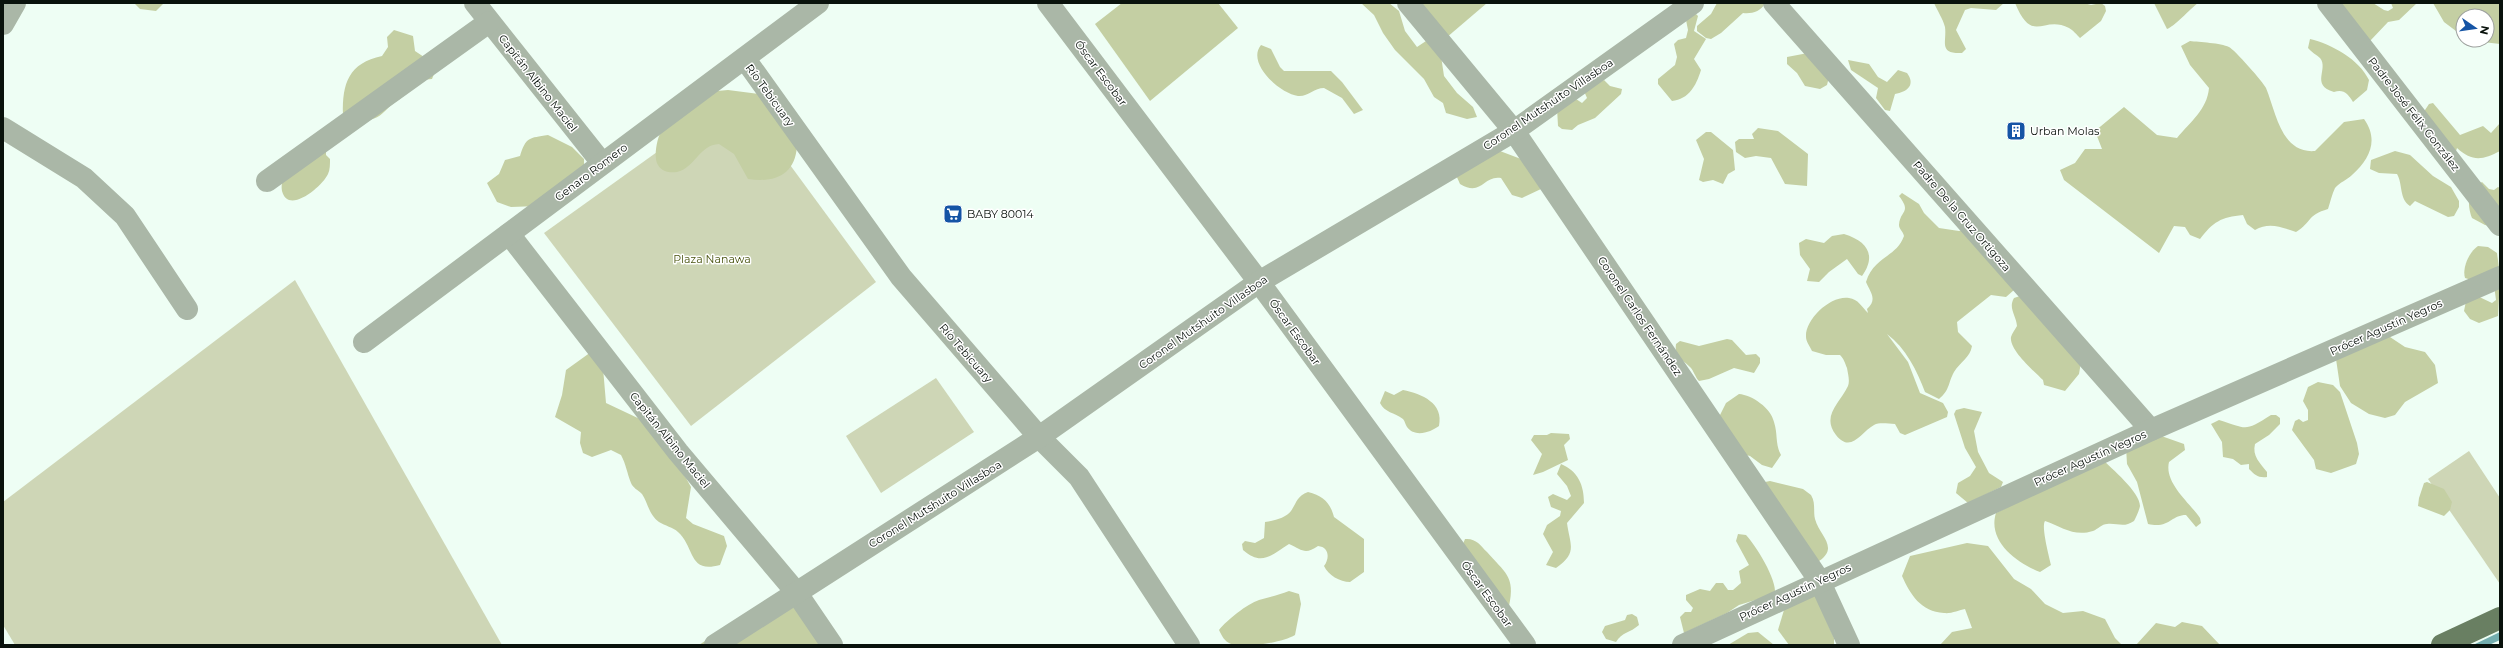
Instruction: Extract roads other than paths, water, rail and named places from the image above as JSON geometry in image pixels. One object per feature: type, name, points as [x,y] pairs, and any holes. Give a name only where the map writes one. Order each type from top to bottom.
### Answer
[{"type":"main road","points":[[2442,645],[2500,618]]},
{"type":"street","points":[[3,24],[15,3]]},
{"type":"street","name":"Capitán Albino Maciel","points":[[475,3],[602,163]]},
{"type":"street","name":"Genaro Romero","points":[[364,342],[818,3]]},
{"type":"street","name":"Óscar Escobar","points":[[1048,3],[1259,282],[1525,645]]},
{"type":"street","name":"Coronel Carlos Fernández","points":[[1408,3],[1514,131],[1819,580],[1849,645]]},
{"type":"street","name":"Coronel Mutshuito Villasboa","points":[[715,645],[1039,437],[1259,282],[1514,131],[1694,3]]},
{"type":"street","name":"Padre De la Cruz Ortigoza","points":[[1774,3],[2151,430]]},
{"type":"street","name":"Padre José Félix González","points":[[2328,3],[2500,225]]},
{"type":"street","points":[[267,180],[489,22]]},
{"type":"street","name":"Río Tebicuary","points":[[745,59],[901,277],[1039,437],[1088,489],[1189,645]]},
{"type":"street","points":[[3,128],[84,178],[126,216],[187,309]]},
{"type":"street","name":"Capitán Albino Maciel","points":[[509,234],[678,452],[796,592],[832,645]]},
{"type":"street","name":"Prócer Agustín Yegros","points":[[1682,645],[1819,580],[2151,430],[2500,277]]},
{"type":"water","points":[[2500,632],[2500,640],[2489,645],[2473,645]]},
{"type":"place","name":"Urban Molas","points":[[2016,131]]},
{"type":"place","name":"BABY 80014","points":[[953,214]]},
{"type":"park label","name":"Plaza Nanawa","points":[[712,259]]}]
